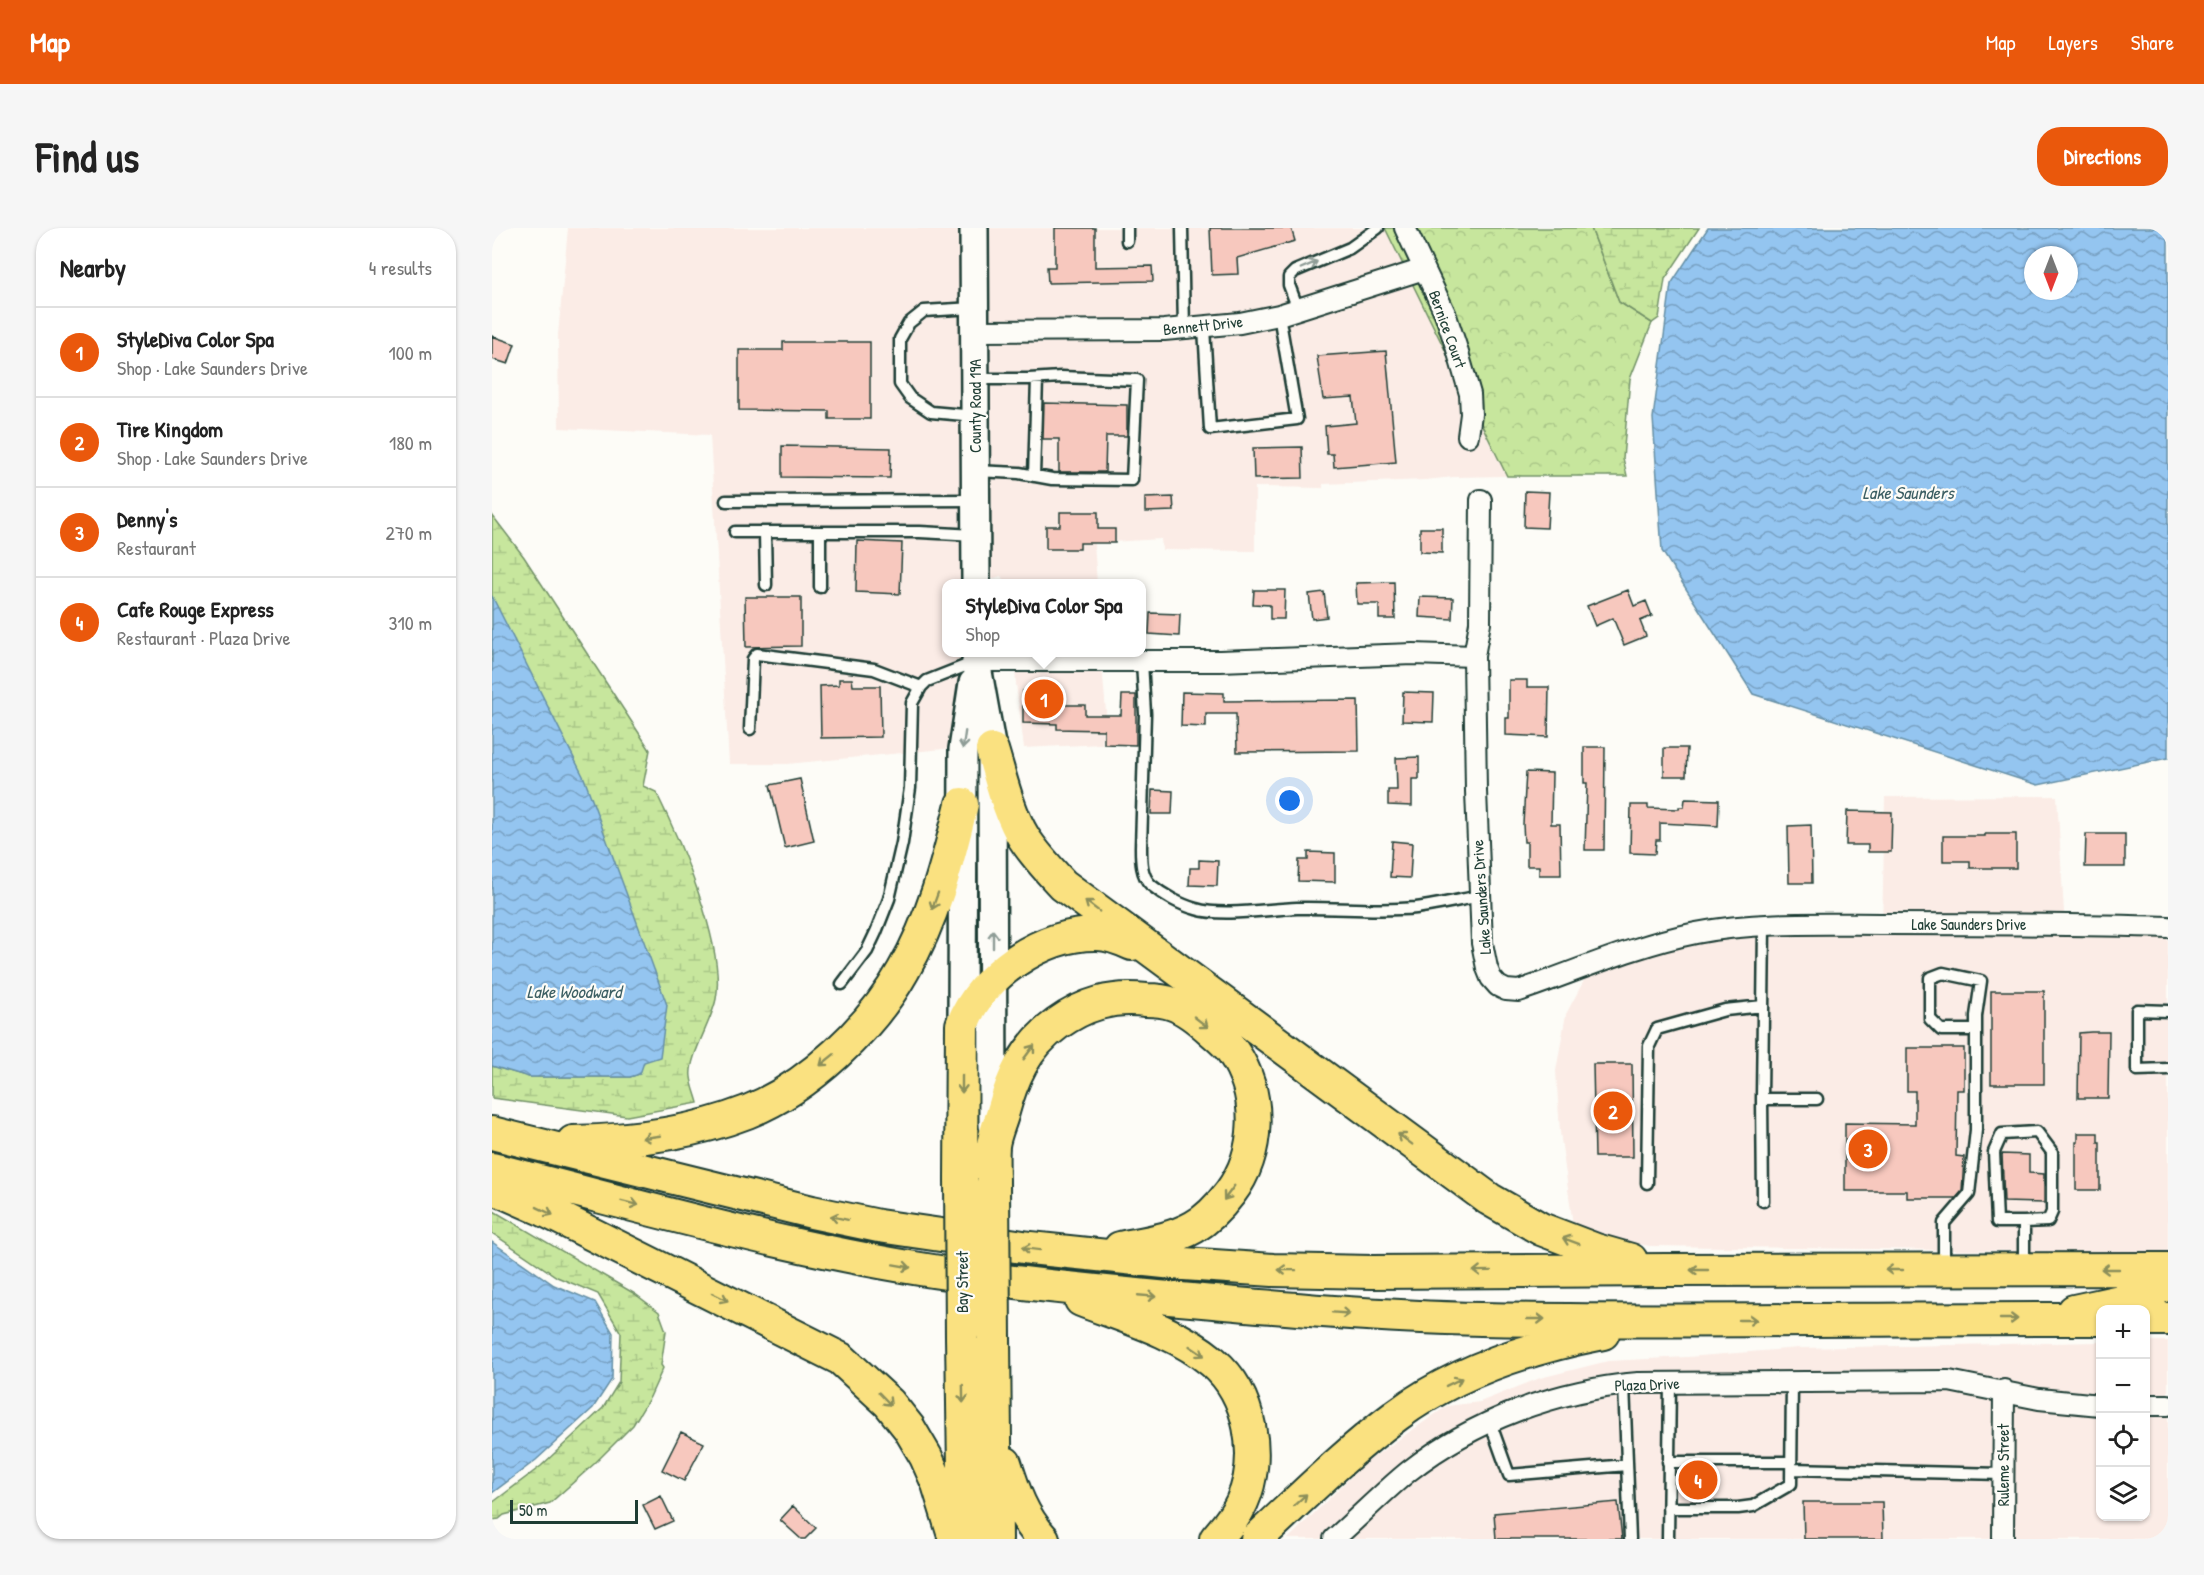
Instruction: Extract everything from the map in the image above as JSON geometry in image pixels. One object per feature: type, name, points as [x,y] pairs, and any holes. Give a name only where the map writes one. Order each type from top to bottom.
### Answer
[{"type":"main road","name":"County Road 19A","points":[[974,228],[976,579]]},
{"type":"main road","points":[[976,657],[992,750],[1014,818],[1023,837],[1063,885],[1489,1199],[1541,1229],[1560,1237],[1596,1250],[1667,1270]]},
{"type":"main road","points":[[962,1025],[963,749],[976,657]]},
{"type":"main road","points":[[992,750],[993,1144]]},
{"type":"main road","points":[[530,1142],[618,1141],[659,1136],[700,1127],[746,1113],[769,1102],[808,1076],[833,1056],[865,1024],[904,970],[935,902],[962,804]]},
{"type":"main road","points":[[962,1025],[968,1009],[979,993],[993,980],[1039,947],[1058,938],[1099,934],[1119,939],[1155,954]]},
{"type":"main road","name":"Bay Street","points":[[996,1539],[993,1144],[1005,1102],[1018,1067],[1033,1046],[1052,1028],[1072,1014],[1112,999],[1127,998],[1171,1003],[1201,1021],[1226,1043],[1239,1061],[1250,1093],[1254,1121],[1249,1157],[1234,1187],[1207,1218],[1187,1231],[1164,1239],[1089,1255]]},
{"type":"main road","name":"Bay Street","points":[[962,1025],[961,1178],[965,1539]]},
{"type":"main road","points":[[492,1133],[879,1227],[1089,1255],[1273,1270],[1372,1272],[2168,1269]]},
{"type":"main road","points":[[492,1169],[805,1246],[952,1274],[1047,1286],[1355,1314],[1478,1319],[2096,1319]]},
{"type":"main road","points":[[492,1186],[841,1359],[890,1403],[909,1428],[938,1484],[955,1539]]},
{"type":"main road","points":[[2041,1319],[2144,1296],[2168,1283]]},
{"type":"main road","points":[[1047,1286],[1163,1332],[1192,1347],[1214,1363],[1226,1376],[1247,1417],[1251,1438],[1251,1458],[1247,1488],[1242,1502],[1216,1539]]},
{"type":"main road","points":[[2150,1319],[2168,1319]]},
{"type":"main road","points":[[1257,1539],[1360,1445],[1398,1414],[1436,1391],[1482,1369],[1528,1351],[1668,1320]]},
{"type":"main road","points":[[995,1434],[1017,1500],[1027,1520],[1043,1539]]},
{"type":"street","name":"Bernice Court","points":[[1405,228],[1445,313],[1470,394],[1471,414],[1468,436]]},
{"type":"street","name":"Bennett Drive","points":[[974,320],[1204,328],[1289,312],[1424,269]]},
{"type":"street","name":"Lake Saunders Drive","points":[[1481,500],[1480,623],[1474,656],[1480,896],[1482,943],[1486,968],[1498,987],[1519,991],[1600,962],[1689,935],[1727,928],[1822,924],[2168,927]]},
{"type":"street","points":[[976,657],[1220,662],[1413,654],[1474,656]]},
{"type":"street","name":"Plaza Drive","points":[[1334,1539],[1409,1472],[1462,1435],[1535,1405],[1603,1386],[1670,1383],[1949,1381],[2004,1390],[2039,1399],[2096,1405]]},
{"type":"street","name":"Ruleme Street","points":[[2003,1539],[2004,1390]]},
{"type":"street","points":[[2150,1405],[2168,1404]]},
{"type":"lane","points":[[1127,228],[1127,242]]},
{"type":"lane","points":[[1182,228],[1184,329]]},
{"type":"lane","points":[[1204,328],[1210,429],[1297,419],[1289,312],[1289,277],[1295,271],[1350,248],[1378,228]]},
{"type":"lane","points":[[974,320],[924,311],[909,322],[900,339],[900,384],[910,398],[931,412],[975,416]]},
{"type":"lane","points":[[975,380],[1061,377],[1137,380],[1132,480],[1052,479],[1019,473],[975,471]]},
{"type":"lane","points":[[1034,476],[1037,379]]},
{"type":"lane","points":[[726,501],[975,500]]},
{"type":"lane","points":[[735,532],[976,535]]},
{"type":"lane","points":[[765,532],[766,585]]},
{"type":"lane","points":[[819,532],[820,587]]},
{"type":"lane","points":[[750,729],[753,659],[756,654],[874,669],[921,687]]},
{"type":"lane","points":[[842,984],[867,951],[889,899],[902,843],[910,788],[912,703],[927,681],[976,657]]},
{"type":"lane","points":[[1142,662],[1145,714],[1140,846],[1142,868],[1146,879],[1152,886],[1176,901],[1197,910],[1226,912],[1298,908],[1371,910],[1416,908],[1480,896]]},
{"type":"lane","points":[[1763,1201],[1764,926]]},
{"type":"lane","points":[[1944,1270],[1944,1223],[1969,1194],[1976,1130],[1976,1030],[1976,1016],[1982,981],[1943,973],[1930,978],[1930,1019],[1941,1030],[1976,1030]]},
{"type":"lane","points":[[1647,1183],[1649,1046],[1658,1029],[1725,1010],[1763,1006]]},
{"type":"lane","points":[[2168,1011],[2137,1010],[2138,1070],[2168,1069]]},
{"type":"lane","points":[[1762,1100],[1817,1099]]},
{"type":"lane","points":[[2037,1132],[2052,1152],[2052,1212],[2048,1221],[2024,1222],[1997,1222],[1994,1152],[2002,1134],[2037,1132]]},
{"type":"lane","points":[[2024,1222],[2024,1270]]},
{"type":"lane","points":[[1668,1508],[1754,1506],[1791,1484],[1792,1382]]},
{"type":"lane","points":[[1668,1539],[1670,1383]]},
{"type":"lane","points":[[1624,1384],[1630,1539]]},
{"type":"lane","points":[[1490,1422],[1509,1475],[1627,1464]]},
{"type":"lane","points":[[1668,1462],[2003,1474]]},
{"type":"shaded area","points":[[568,228],[965,228],[967,579],[942,579],[942,657],[962,657],[954,748],[787,764],[729,764],[710,435],[559,428],[558,335]]},
{"type":"shaded area","points":[[983,228],[1385,228],[1507,476],[1323,484],[1323,488],[1255,487],[1255,551],[1162,550],[1161,539],[1094,543],[1097,579],[1003,579],[1001,576],[984,579]]},
{"type":"shaded area","points":[[1014,657],[1101,657],[1106,712],[1102,744],[1024,748]]},
{"type":"shaded area","points":[[2057,796],[2065,929],[2168,930],[2168,1253],[1650,1246],[1574,1232],[1560,1132],[1556,1071],[1566,1014],[1595,960],[1674,927],[1882,928],[1885,797]]},
{"type":"shaded area","points":[[2150,1341],[2168,1341],[2168,1539],[1288,1539],[1365,1463],[1447,1406],[1480,1402],[1540,1378],[1608,1361],[1798,1348],[2096,1342],[2096,1521],[2150,1521]]},
{"type":"green space","points":[[1385,228],[1591,228],[1619,302],[1652,323],[1630,379],[1623,458],[1627,476],[1507,476]]},
{"type":"green space","points":[[1591,228],[1699,228],[1665,279],[1659,318],[1652,323],[1619,302]]},
{"type":"green space","points":[[492,515],[524,557],[650,750],[643,786],[656,792],[677,837],[699,894],[714,951],[717,977],[716,999],[691,1069],[698,1103],[627,1116],[492,1098],[492,1066],[529,1077],[630,1077],[639,1074],[492,661]]},
{"type":"green space","points":[[492,1210],[635,1294],[659,1312],[666,1331],[661,1365],[663,1368],[650,1397],[633,1425],[550,1503],[492,1520],[492,1503],[541,1466],[603,1408],[619,1382],[621,1333],[598,1294],[557,1277],[492,1233]]},
{"type":"water","name":"Lake Saunders","points":[[1708,228],[2168,228],[2168,758],[2038,785],[1753,694],[1662,551],[1653,418],[1671,284]]},
{"type":"water","name":"Lake Woodward","points":[[492,596],[584,778],[667,1005],[660,1057],[644,1062],[640,1074],[630,1077],[529,1077],[492,1066]]},
{"type":"water","points":[[492,1242],[554,1285],[595,1302],[613,1333],[612,1379],[593,1408],[536,1460],[492,1493]]},
{"type":"building","points":[[1055,228],[1095,228],[1095,267],[1152,266],[1153,281],[1048,283],[1047,267],[1055,267]]},
{"type":"building","points":[[1210,228],[1291,228],[1295,241],[1237,258],[1238,274],[1212,275]]},
{"type":"building","points":[[492,336],[515,344],[508,364],[492,359]]},
{"type":"building","points":[[783,342],[870,342],[870,419],[829,419],[829,411],[739,410],[739,350],[783,350]]},
{"type":"building","points":[[1386,351],[1396,462],[1334,467],[1333,454],[1327,454],[1325,426],[1356,423],[1353,397],[1323,399],[1317,356]]},
{"type":"building","points":[[1044,403],[1127,405],[1127,436],[1106,436],[1105,472],[1059,472],[1059,439],[1043,439]]},
{"type":"building","points":[[782,446],[891,448],[890,478],[782,477]]},
{"type":"building","points":[[1302,447],[1303,478],[1254,479],[1253,448]]},
{"type":"building","points":[[1525,491],[1549,492],[1547,528],[1524,527]]},
{"type":"building","points":[[1173,497],[1174,511],[1145,512],[1145,498]]},
{"type":"building","points":[[1060,512],[1098,512],[1098,529],[1115,529],[1115,543],[1080,543],[1080,549],[1046,549],[1046,526],[1060,526]]},
{"type":"building","points":[[1420,528],[1442,528],[1442,553],[1420,552]]},
{"type":"building","points":[[857,541],[902,543],[900,594],[856,592]]},
{"type":"building","points":[[1394,582],[1395,619],[1379,619],[1379,604],[1357,604],[1356,583]]},
{"type":"building","points":[[1254,590],[1285,590],[1284,619],[1270,619],[1270,605],[1253,604]]},
{"type":"building","points":[[1628,590],[1634,606],[1646,601],[1652,616],[1640,621],[1646,636],[1624,645],[1613,618],[1595,626],[1587,606]]},
{"type":"building","points":[[1324,592],[1327,617],[1312,619],[1309,594]]},
{"type":"building","points":[[745,597],[801,597],[801,646],[746,647]]},
{"type":"building","points":[[1420,597],[1453,598],[1452,619],[1419,617]]},
{"type":"building","points":[[1150,613],[1180,614],[1179,636],[1149,634]]},
{"type":"building","points":[[839,679],[852,679],[853,686],[880,686],[881,737],[821,738],[820,686],[839,685]]},
{"type":"building","points":[[1509,680],[1527,680],[1527,687],[1549,687],[1548,737],[1506,735],[1506,718],[1509,718]]},
{"type":"building","points":[[1023,691],[1057,692],[1056,705],[1085,705],[1085,715],[1121,715],[1122,695],[1136,695],[1136,745],[1104,744],[1104,730],[1057,729],[1057,724],[1023,723]]},
{"type":"building","points":[[1182,692],[1224,693],[1224,701],[1358,700],[1359,751],[1237,752],[1236,714],[1206,714],[1206,727],[1181,726]]},
{"type":"building","points":[[1403,692],[1434,693],[1433,722],[1402,721]]},
{"type":"building","points":[[1584,747],[1605,747],[1604,850],[1585,850],[1587,783],[1584,783]]},
{"type":"building","points":[[1664,748],[1687,748],[1686,776],[1664,776]]},
{"type":"building","points":[[1419,757],[1419,779],[1412,779],[1412,806],[1388,805],[1388,790],[1397,790],[1396,758]]},
{"type":"building","points":[[1526,772],[1552,773],[1551,824],[1560,824],[1561,875],[1539,875],[1539,866],[1527,866],[1527,842],[1524,842],[1523,824]]},
{"type":"building","points":[[800,779],[814,841],[785,848],[770,785]]},
{"type":"building","points":[[1152,790],[1173,791],[1172,814],[1151,814]]},
{"type":"building","points":[[1685,799],[1719,800],[1718,826],[1660,823],[1660,840],[1656,840],[1655,854],[1630,853],[1631,805],[1679,809],[1679,807],[1684,807]]},
{"type":"building","points":[[1847,811],[1892,812],[1891,852],[1868,852],[1868,845],[1846,845]]},
{"type":"building","points":[[1811,825],[1812,883],[1789,883],[1788,826]]},
{"type":"building","points":[[1985,834],[2016,834],[2016,868],[1970,868],[1970,861],[1943,861],[1943,836],[1985,836]]},
{"type":"building","points":[[2086,834],[2125,834],[2125,867],[2085,867]]},
{"type":"building","points":[[1392,841],[1412,843],[1410,878],[1390,877]]},
{"type":"building","points":[[1308,852],[1335,853],[1335,882],[1298,881],[1299,860],[1308,860]]},
{"type":"building","points":[[1199,860],[1218,861],[1217,886],[1189,885],[1190,868],[1199,868]]},
{"type":"building","points":[[1991,991],[2044,991],[2044,1084],[1991,1084]]},
{"type":"building","points":[[2109,1032],[2108,1098],[2078,1098],[2079,1033]]},
{"type":"building","points":[[1907,1048],[1964,1048],[1964,1090],[1957,1090],[1956,1156],[1964,1157],[1962,1191],[1956,1198],[1907,1198],[1907,1191],[1845,1191],[1845,1123],[1915,1124],[1915,1091],[1907,1091]]},
{"type":"building","points":[[1593,1064],[1632,1064],[1633,1157],[1595,1157]]},
{"type":"building","points":[[2078,1133],[2098,1133],[2100,1190],[2076,1190]]},
{"type":"building","points":[[2002,1154],[2029,1155],[2029,1173],[2044,1174],[2044,1203],[2004,1202]]},
{"type":"building","points":[[681,1432],[704,1443],[684,1481],[662,1470]]},
{"type":"building","points":[[661,1496],[673,1521],[655,1529],[643,1505]]},
{"type":"building","points":[[1618,1502],[1622,1539],[1496,1539],[1494,1513]]},
{"type":"building","points":[[1803,1502],[1882,1502],[1883,1539],[1804,1539]]},
{"type":"building","points":[[793,1506],[816,1528],[805,1539],[801,1539],[780,1520]]},
{"type":"place","name":"StyleDiva Color Spa","points":[[1044,699]]},
{"type":"place","name":"Tire Kingdom","points":[[1613,1111]]},
{"type":"place","name":"Denny's","points":[[1868,1149]]},
{"type":"place","name":"Cafe Rouge Express","points":[[1698,1480]]}]
